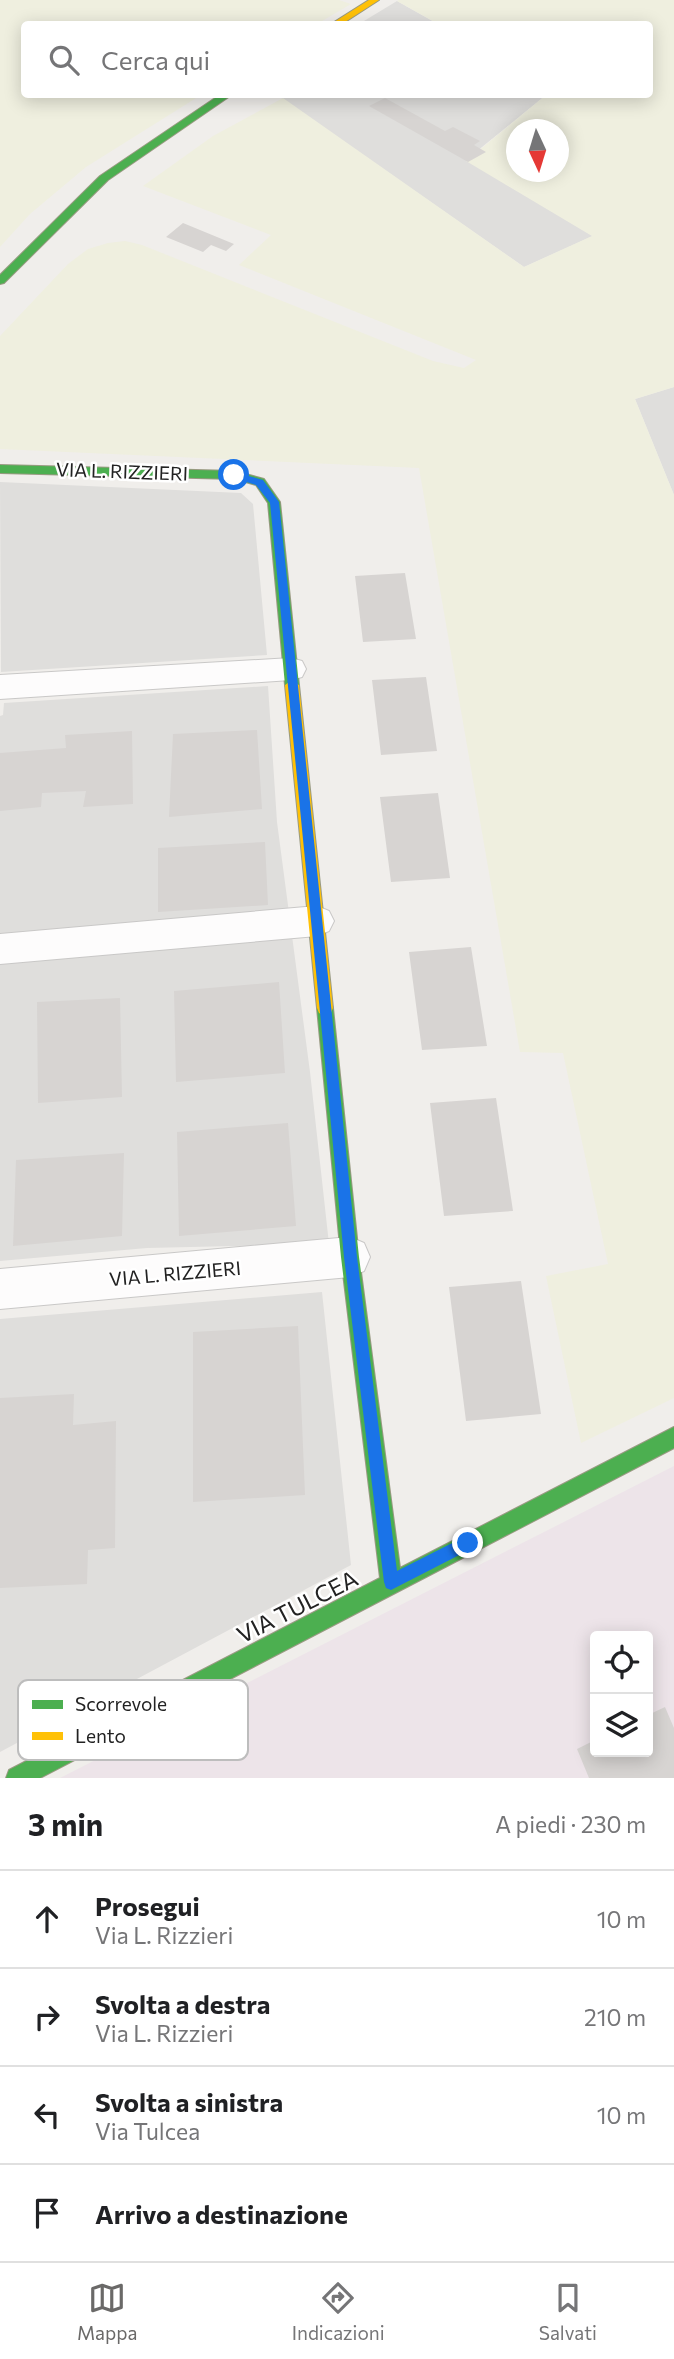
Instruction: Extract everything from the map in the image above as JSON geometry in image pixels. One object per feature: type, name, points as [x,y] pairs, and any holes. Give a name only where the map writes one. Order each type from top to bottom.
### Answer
[{"type":"street","points":[[341,21],[375,0]]},
{"type":"street","points":[[0,281],[104,178],[222,98]]},
{"type":"street","name":"VIA L. RIZZIERI","points":[[0,469],[234,475],[260,482],[274,502],[351,1257],[391,1582]]},
{"type":"street","points":[[0,687],[291,669]]},
{"type":"street","points":[[0,948],[317,921]]},
{"type":"street","name":"VIA L. RIZZIERI","points":[[0,1290],[351,1257]]},
{"type":"street","name":"VIA TULCEA","points":[[204,1680],[674,1437]]},
{"type":"street","name":"VIA TULCEA","points":[[17,1778],[51,1760]]},
{"type":"shaded area","points":[[397,1],[433,21],[364,21]]},
{"type":"shaded area","points":[[281,98],[542,98],[516,119],[506,119],[506,127],[466,160],[593,236],[524,267]]},
{"type":"shaded area","points":[[674,387],[674,495],[635,399]]},
{"type":"shaded area","points":[[0,482],[241,493],[253,504],[267,655],[1,672]]},
{"type":"shaded area","points":[[268,686],[277,822],[310,1072],[329,1244],[147,1248],[0,1261],[0,716],[3,715],[4,703]]},
{"type":"shaded area","points":[[322,1292],[351,1565],[135,1680],[18,1680],[18,1742],[0,1752],[0,1319]]},
{"type":"shaded area","points":[[674,1466],[674,1778],[60,1778],[95,1760],[248,1760],[248,1682]]},
{"type":"green space","points":[[0,0],[339,0],[351,4],[322,21],[21,21],[21,98],[196,98],[86,167],[30,214],[0,247]]},
{"type":"green space","points":[[674,0],[674,387],[635,399],[674,495],[674,1398],[581,1443],[546,1276],[608,1264],[563,1053],[520,1052],[419,468],[0,449],[0,336],[68,264],[88,249],[125,241],[142,245],[433,361],[464,368],[476,360],[239,265],[271,235],[143,186],[213,136],[283,98],[524,267],[592,236],[466,161],[506,128],[506,182],[569,182],[569,119],[517,119],[542,98],[653,98],[653,21],[433,21],[397,1]]},
{"type":"building","points":[[385,98],[445,131],[453,127],[480,141],[474,145],[486,152],[468,162],[369,106]]},
{"type":"building","points":[[183,223],[234,244],[226,251],[211,245],[203,252],[166,237]]},
{"type":"building","points":[[405,573],[416,639],[363,642],[355,576]]},
{"type":"building","points":[[426,677],[437,751],[381,755],[372,680]]},
{"type":"building","points":[[257,730],[262,809],[169,817],[173,734]]},
{"type":"building","points":[[132,731],[133,804],[83,807],[86,791],[42,793],[41,807],[0,811],[0,753],[66,748],[65,735]]},
{"type":"building","points":[[438,793],[450,878],[391,882],[380,797]]},
{"type":"building","points":[[265,842],[268,905],[158,912],[158,848]]},
{"type":"building","points":[[471,947],[487,1046],[422,1050],[409,952]]},
{"type":"building","points":[[279,982],[285,1073],[176,1082],[174,991]]},
{"type":"building","points":[[120,998],[122,1097],[38,1103],[37,1002]]},
{"type":"building","points":[[496,1098],[513,1211],[444,1216],[430,1103]]},
{"type":"building","points":[[288,1123],[296,1226],[179,1236],[177,1132]]},
{"type":"building","points":[[124,1153],[122,1236],[13,1246],[16,1160]]},
{"type":"building","points":[[521,1281],[541,1414],[466,1421],[449,1287]]},
{"type":"building","points":[[298,1326],[305,1495],[193,1502],[193,1332]]},
{"type":"building","points":[[74,1394],[73,1425],[116,1421],[115,1548],[88,1550],[87,1584],[0,1588],[0,1398]]},
{"type":"building","points":[[665,1707],[674,1728],[674,1778],[589,1778],[577,1749],[590,1742],[590,1757],[653,1757],[653,1713]]},
{"type":"traffic: fast","points":[[0,281],[104,178],[222,98]]},
{"type":"traffic: fast","points":[[0,469],[235,475],[260,482],[274,502],[292,685]]},
{"type":"traffic: fast","points":[[325,1008],[350,1257],[391,1582]]},
{"type":"traffic: fast","points":[[206,1680],[674,1437]]},
{"type":"traffic: fast","points":[[17,1778],[52,1760]]},
{"type":"traffic: slow","points":[[341,21],[375,0]]},
{"type":"traffic: slow","points":[[292,685],[325,1008]]},
{"type":"route","points":[[234,475],[260,482],[274,502],[351,1257],[391,1582],[468,1543]]}]
